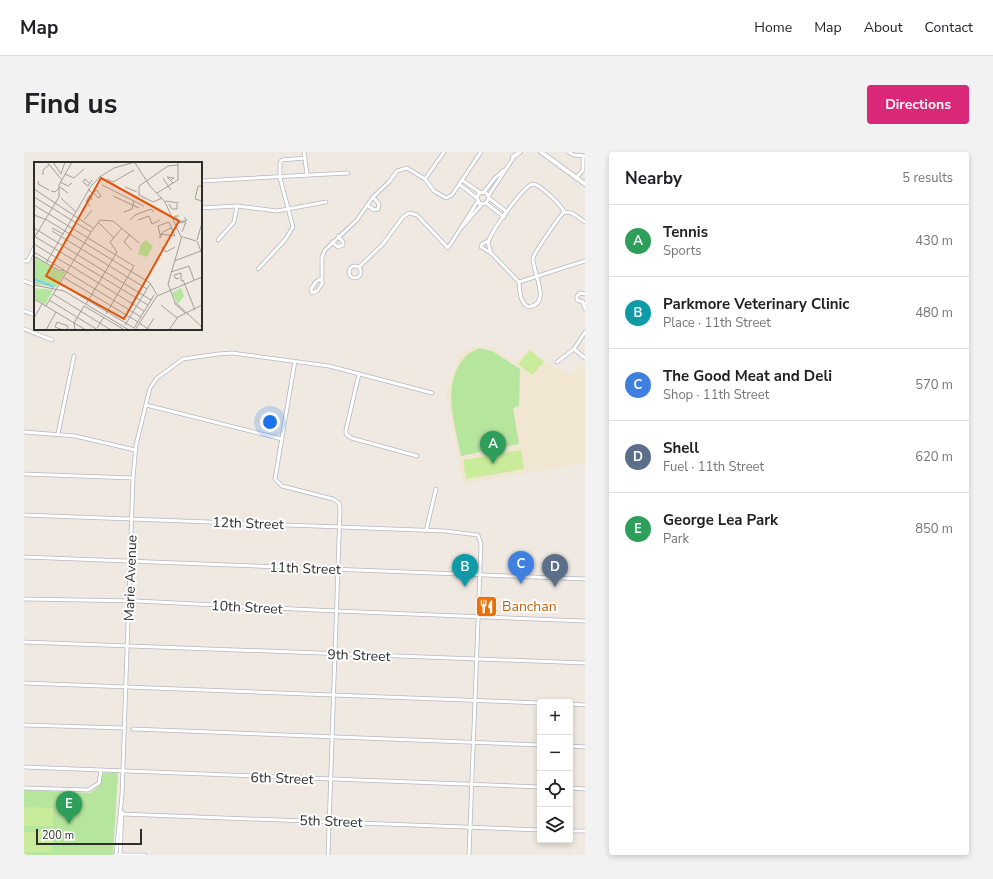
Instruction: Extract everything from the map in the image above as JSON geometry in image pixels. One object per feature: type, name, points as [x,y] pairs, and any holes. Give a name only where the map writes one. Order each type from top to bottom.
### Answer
[{"type":"street","points":[[304,152],[306,158],[307,176]]},
{"type":"street","points":[[424,179],[444,152]]},
{"type":"street","points":[[322,279],[318,280],[314,284],[311,289],[312,293],[320,289],[323,282],[322,254],[338,236],[357,220],[373,197],[389,182],[397,171],[402,168],[409,169],[424,179],[434,191],[444,198],[452,194],[481,152]]},
{"type":"street","points":[[540,152],[585,184]]},
{"type":"street","points":[[568,152],[574,155],[584,156],[584,170],[576,178]]},
{"type":"street","points":[[461,228],[482,204],[486,203],[504,170],[516,153]]},
{"type":"street","points":[[258,269],[292,231],[293,225],[280,178],[281,160],[306,158]]},
{"type":"street","points":[[359,267],[361,271],[359,276],[356,278],[350,276],[350,268],[355,266],[359,267],[383,244],[403,217],[409,214],[417,215],[448,248],[482,192],[504,170]]},
{"type":"street","points":[[202,181],[280,178],[348,173]]},
{"type":"street","points":[[462,180],[482,192],[507,212]]},
{"type":"street","points":[[459,184],[482,204]]},
{"type":"street","points":[[533,184],[539,186],[545,193],[561,205],[564,212],[554,222],[534,256],[534,267],[541,293],[536,303],[531,307],[526,305],[522,300],[519,282],[491,253],[481,247],[482,244],[488,241],[507,212],[527,186],[533,184]]},
{"type":"street","points":[[367,205],[374,210],[378,209],[379,204],[373,197]]},
{"type":"street","points":[[202,208],[237,206],[275,211],[288,210],[326,202]]},
{"type":"street","points":[[486,203],[504,217]]},
{"type":"street","points":[[218,240],[234,222],[237,206]]},
{"type":"street","points":[[564,212],[572,213],[585,222]]},
{"type":"street","points":[[332,242],[338,247],[343,245],[343,242],[338,236]]},
{"type":"street","points":[[488,241],[491,253]]},
{"type":"street","points":[[24,261],[28,261],[33,256]]},
{"type":"street","points":[[519,282],[585,261]]},
{"type":"street","points":[[24,281],[34,285]]},
{"type":"street","points":[[585,294],[580,293],[576,297],[578,301],[584,301],[585,309]]},
{"type":"street","points":[[24,311],[34,315]]},
{"type":"street","points":[[24,329],[52,340]]},
{"type":"street","points":[[557,362],[574,349],[585,332]]},
{"type":"street","points":[[574,349],[585,358]]},
{"type":"street","name":"Marie Avenue","points":[[120,855],[135,450],[146,405],[154,382],[178,362],[192,357],[225,353],[295,361]]},
{"type":"street","points":[[58,434],[74,356]]},
{"type":"street","points":[[328,855],[340,508],[338,503],[333,499],[282,486],[275,480],[295,361],[323,364],[432,393]]},
{"type":"street","points":[[359,374],[346,434],[351,438],[417,456]]},
{"type":"street","points":[[146,405],[282,439]]},
{"type":"street","points":[[24,432],[58,434],[91,439],[135,450]]},
{"type":"street","points":[[24,474],[133,478]]},
{"type":"street","points":[[426,530],[436,489]]},
{"type":"street","name":"12th Street","points":[[24,515],[426,530],[473,534],[478,535],[481,542],[479,575]]},
{"type":"street","name":"11th Street","points":[[24,557],[585,579]]},
{"type":"street","points":[[469,855],[479,575]]},
{"type":"street","name":"10th Street","points":[[24,600],[129,601],[477,617]]},
{"type":"street","points":[[477,617],[585,621]]},
{"type":"street","points":[[24,642],[127,645]]},
{"type":"street","name":"9th Street","points":[[127,645],[133,644],[336,654],[585,663]]},
{"type":"street","points":[[24,683],[537,703]]},
{"type":"street","points":[[573,704],[585,705]]},
{"type":"street","points":[[24,725],[124,728]]},
{"type":"street","points":[[133,728],[333,738],[537,745]]},
{"type":"street","points":[[573,746],[585,747]]},
{"type":"street","name":"6th Street","points":[[24,767],[537,787]]},
{"type":"street","points":[[24,788],[88,790],[99,783],[102,770]]},
{"type":"street","points":[[573,788],[585,789]]},
{"type":"street","name":"Marie Avenue","points":[[116,855],[118,814],[121,808]]},
{"type":"street","name":"5th Street","points":[[122,814],[537,830]]},
{"type":"street","points":[[573,831],[585,831]]},
{"type":"street","points":[[116,855],[145,855]]},
{"type":"shaded area","points":[[476,346],[494,348],[515,363],[529,348],[553,367],[571,375],[580,366],[585,368],[585,463],[464,484],[446,393],[461,351]]},
{"type":"green space","points":[[479,348],[492,351],[520,369],[519,406],[513,408],[519,444],[461,456],[453,418],[451,393],[453,381],[457,369],[465,356]]},
{"type":"green space","points":[[530,350],[544,362],[532,375],[518,364]]},
{"type":"green space","points":[[521,450],[524,469],[466,479],[463,460]]},
{"type":"green space","points":[[103,773],[118,773],[113,855],[24,855],[24,790],[90,793],[98,787]]},
{"type":"green space","points":[[24,807],[53,808],[53,826],[24,826]]},
{"type":"green space","points":[[24,832],[52,832],[52,852],[24,852]]},
{"type":"place","name":"Tennis","points":[[493,464]]},
{"type":"place","name":"The Good Meat and Deli","points":[[521,584]]},
{"type":"place","name":"Parkmore Veterinary Clinic","points":[[465,587]]},
{"type":"place","name":"Shell","points":[[555,587]]},
{"type":"place","name":"Banchan","points":[[487,606]]},
{"type":"place","name":"George Lea Park","points":[[69,824]]}]
